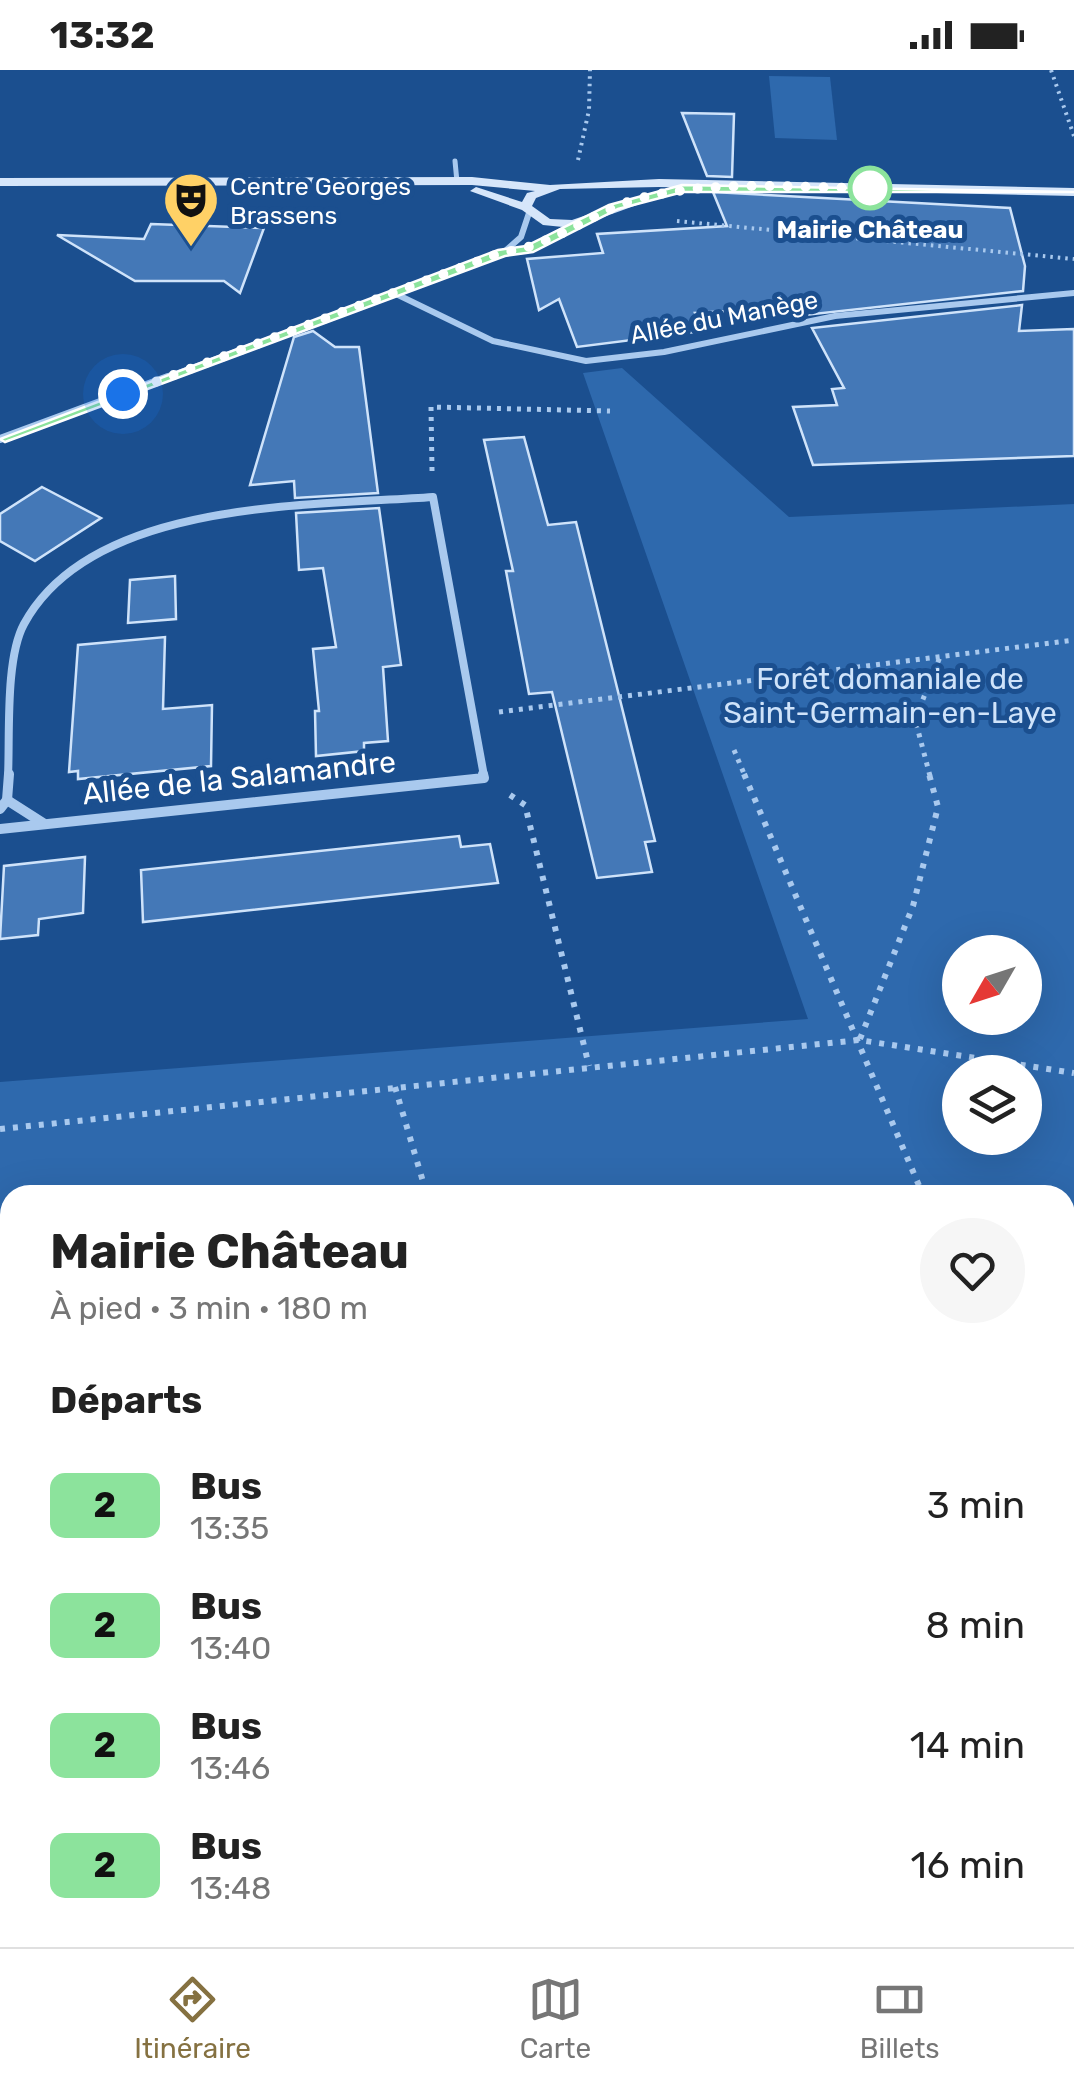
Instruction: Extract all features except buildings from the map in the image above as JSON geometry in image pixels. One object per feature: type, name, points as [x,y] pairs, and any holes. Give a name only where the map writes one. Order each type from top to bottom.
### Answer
[{"type":"main road","points":[[0,182],[456,182],[548,188],[660,183],[1074,192]]},
{"type":"main road","points":[[420,183],[476,191],[547,222],[573,224],[634,200],[698,186]]},
{"type":"main road","points":[[578,187],[601,196],[606,208],[603,214]]},
{"type":"main road","points":[[527,210],[530,196],[548,188]]},
{"type":"street","points":[[503,252],[522,237],[527,210]]},
{"type":"street","points":[[0,439],[503,252],[528,250],[573,224]]},
{"type":"street","name":"Allée du Manège","points":[[394,293],[493,341],[586,361],[664,352],[835,316],[1074,293]]},
{"type":"street","points":[[44,824],[3,805],[21,631],[35,604],[101,551],[181,521],[433,498],[484,778]]},
{"type":"street","name":"Allée de la Salamandre","points":[[0,829],[484,778]]},
{"type":"lane","points":[[455,161],[456,182]]},
{"type":"path","points":[[578,187],[589,110],[590,70]]},
{"type":"path","points":[[1051,70],[1074,136]]},
{"type":"path","points":[[662,219],[1074,259]]},
{"type":"path","points":[[433,498],[431,407],[610,411]]},
{"type":"path","points":[[473,715],[1074,640]]},
{"type":"path","points":[[860,1040],[913,906],[938,807],[914,719],[940,657]]},
{"type":"path","points":[[734,750],[919,1185]]},
{"type":"path","points":[[484,778],[525,804],[589,1066]]},
{"type":"path","points":[[0,1129],[860,1040],[1074,1073]]},
{"type":"path","points":[[395,1086],[425,1185]]},
{"type":"green space","points":[[769,76],[830,77],[837,140],[775,138]]},
{"type":"green space","name":"Forêt domaniale de Saint-Germain-en-Laye","points":[[622,368],[789,517],[1074,504],[1074,1185],[0,1185],[0,1082],[808,1019],[583,373]]},
{"type":"bus line","name":"2","points":[[0,439],[503,252],[528,250],[573,224],[595,219],[614,207],[682,188],[1074,192]]},
{"type":"place","name":"Mairie Château","points":[[870,188]]},
{"type":"place","name":"Centre Georges Brassens","points":[[191,249]]},
{"type":"route","points":[[123,394],[503,252],[528,250],[573,224],[595,219],[634,200],[698,186],[870,188]]}]
